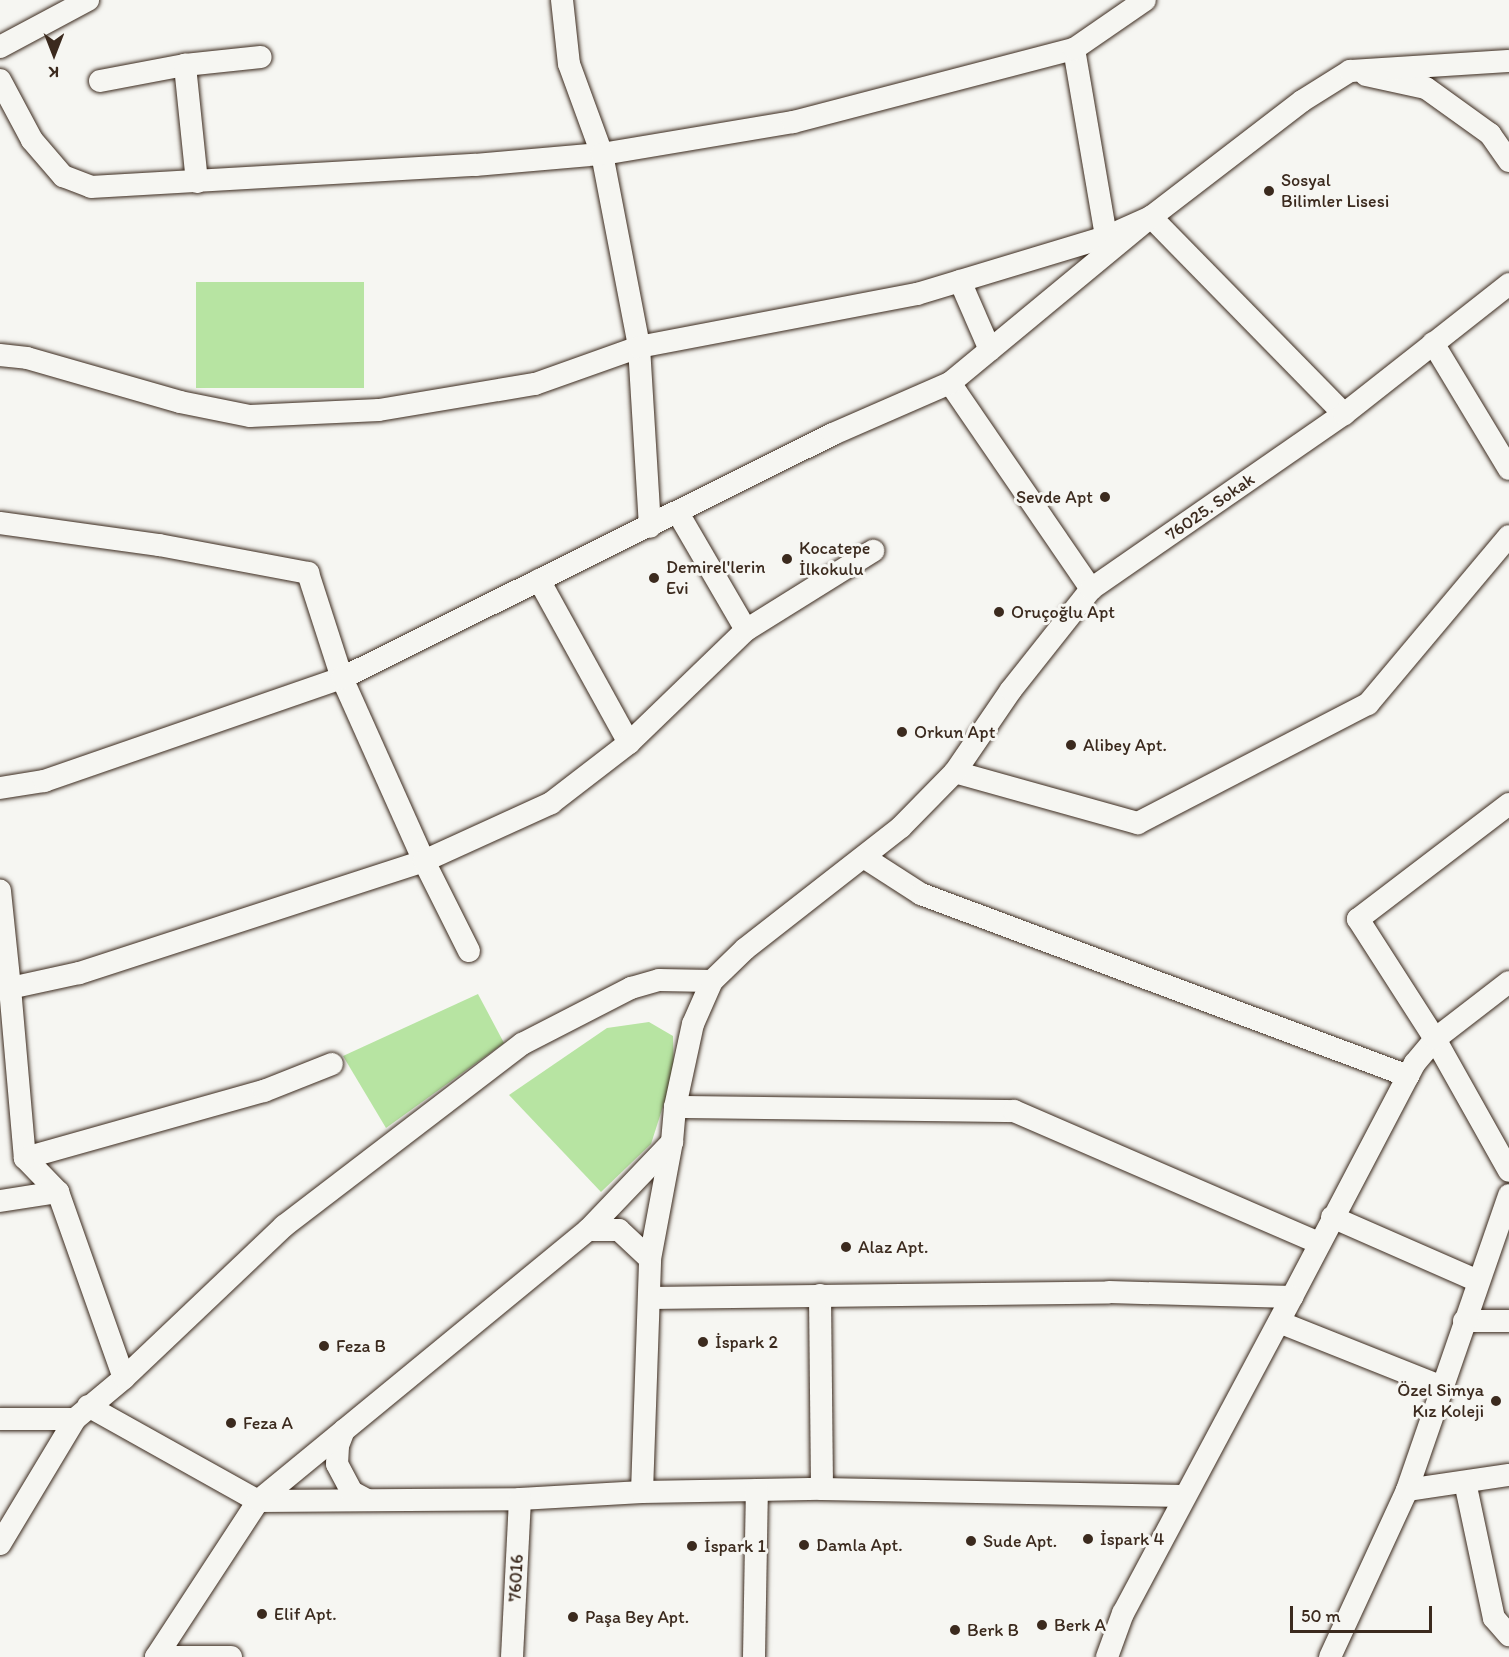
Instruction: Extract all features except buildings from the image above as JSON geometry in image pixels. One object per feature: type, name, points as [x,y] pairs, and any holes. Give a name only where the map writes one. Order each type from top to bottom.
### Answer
[{"type":"street","points":[[0,47],[88,0]]},
{"type":"street","points":[[562,0],[569,64],[602,154],[639,347],[650,526]]},
{"type":"street","points":[[0,80],[32,140],[63,176],[91,187],[197,182],[602,154],[794,122],[1074,49],[1145,0]]},
{"type":"street","points":[[1074,49],[1106,237]]},
{"type":"street","points":[[100,81],[185,64],[261,57]]},
{"type":"street","points":[[0,788],[44,781],[342,678],[678,513],[832,434],[950,383],[1151,217],[1302,101],[1350,71],[1509,61]]},
{"type":"street","points":[[185,64],[197,182]]},
{"type":"street","points":[[1350,71],[1426,88],[1490,134],[1509,161]]},
{"type":"street","points":[[0,355],[27,358],[180,402],[249,416],[380,410],[447,401],[535,384],[639,347],[917,294],[1106,237],[1151,217]]},
{"type":"street","points":[[1151,217],[1344,414]]},
{"type":"street","points":[[960,281],[990,350]]},
{"type":"street","name":"76025. Sokak","points":[[712,981],[745,949],[865,858],[955,772],[1011,690],[1091,589],[1344,414],[1509,284]]},
{"type":"street","points":[[1433,343],[1509,469]]},
{"type":"street","points":[[950,383],[1091,589]]},
{"type":"street","points":[[678,513],[746,630]]},
{"type":"street","points":[[0,523],[159,545],[308,573],[342,678],[424,861],[469,951]]},
{"type":"street","points":[[955,772],[1138,823],[1368,704],[1509,536]]},
{"type":"street","points":[[10,988],[79,973],[424,861],[551,802],[629,743],[746,630],[873,551]]},
{"type":"street","points":[[538,580],[629,743]]},
{"type":"street","points":[[1509,804],[1358,919],[1435,1040],[1509,1171]]},
{"type":"street","points":[[865,858],[921,894],[1408,1076]]},
{"type":"street","points":[[0,891],[25,1158],[58,1192],[124,1378]]},
{"type":"street","points":[[0,1544],[81,1413],[124,1378],[284,1226],[522,1044],[631,988],[659,980],[712,981],[693,1024],[675,1107],[672,1142],[651,1258],[642,1492]]},
{"type":"street","points":[[1107,1657],[1123,1613],[1408,1076],[1435,1040],[1509,982]]},
{"type":"street","points":[[25,1158],[264,1091],[332,1064]]},
{"type":"street","points":[[675,1107],[1014,1111],[1319,1243]]},
{"type":"street","points":[[156,1657],[258,1501],[588,1230],[672,1142]]},
{"type":"street","points":[[0,1201],[58,1192]]},
{"type":"street","points":[[1330,1657],[1407,1490],[1509,1195]]},
{"type":"street","points":[[1332,1217],[1478,1281]]},
{"type":"street","points":[[588,1230],[619,1230],[651,1258]]},
{"type":"street","points":[[650,1298],[1109,1292],[1292,1297]]},
{"type":"street","points":[[820,1295],[822,1490]]},
{"type":"street","points":[[1464,1320],[1509,1321]]},
{"type":"street","points":[[1279,1322],[1442,1387]]},
{"type":"street","points":[[0,1419],[81,1413],[258,1501],[520,1499],[642,1492],[757,1490],[1184,1496]]},
{"type":"street","points":[[344,1430],[337,1464],[352,1492],[367,1500]]},
{"type":"street","points":[[1407,1490],[1509,1475]]},
{"type":"street","points":[[1466,1482],[1494,1618],[1509,1635]]},
{"type":"street","points":[[754,1657],[757,1490]]},
{"type":"street","name":"76016","points":[[512,1657],[520,1499]]},
{"type":"street","points":[[156,1657],[231,1657]]},
{"type":"green space","points":[[196,282],[364,282],[364,388],[196,388]]},
{"type":"green space","points":[[478,994],[504,1043],[386,1128],[343,1056]]},
{"type":"green space","points":[[649,1022],[673,1036],[674,1072],[651,1144],[601,1192],[509,1095],[607,1028]]},
{"type":"place","name":"Sosyal Bilimler Lisesi","points":[[1269,191]]},
{"type":"place","name":"Sevde Apt","points":[[1105,497]]},
{"type":"place","name":"Kocatepe İlkokulu","points":[[787,559]]},
{"type":"place","name":"Demirel'lerin Evi","points":[[654,578]]},
{"type":"place","name":"Oruçoğlu Apt","points":[[999,612]]},
{"type":"place","name":"Orkun Apt","points":[[902,732]]},
{"type":"place","name":"Alibey Apt.","points":[[1071,745]]},
{"type":"place","name":"Alaz Apt.","points":[[846,1247]]},
{"type":"place","name":"İspark 2","points":[[703,1342]]},
{"type":"place","name":"Feza B","points":[[324,1346]]},
{"type":"place","name":"Özel Simya Kız Koleji","points":[[1496,1401]]},
{"type":"place","name":"Feza A","points":[[231,1423]]},
{"type":"place","name":"İspark 4","points":[[1088,1539]]},
{"type":"place","name":"Sude Apt.","points":[[971,1541]]},
{"type":"place","name":"Damla Apt.","points":[[804,1545]]},
{"type":"place","name":"İspark 1","points":[[692,1546]]},
{"type":"place","name":"Elif Apt.","points":[[262,1614]]},
{"type":"place","name":"Paşa Bey Apt.","points":[[573,1617]]},
{"type":"place","name":"Berk A","points":[[1042,1625]]},
{"type":"place","name":"Berk B","points":[[955,1630]]}]
